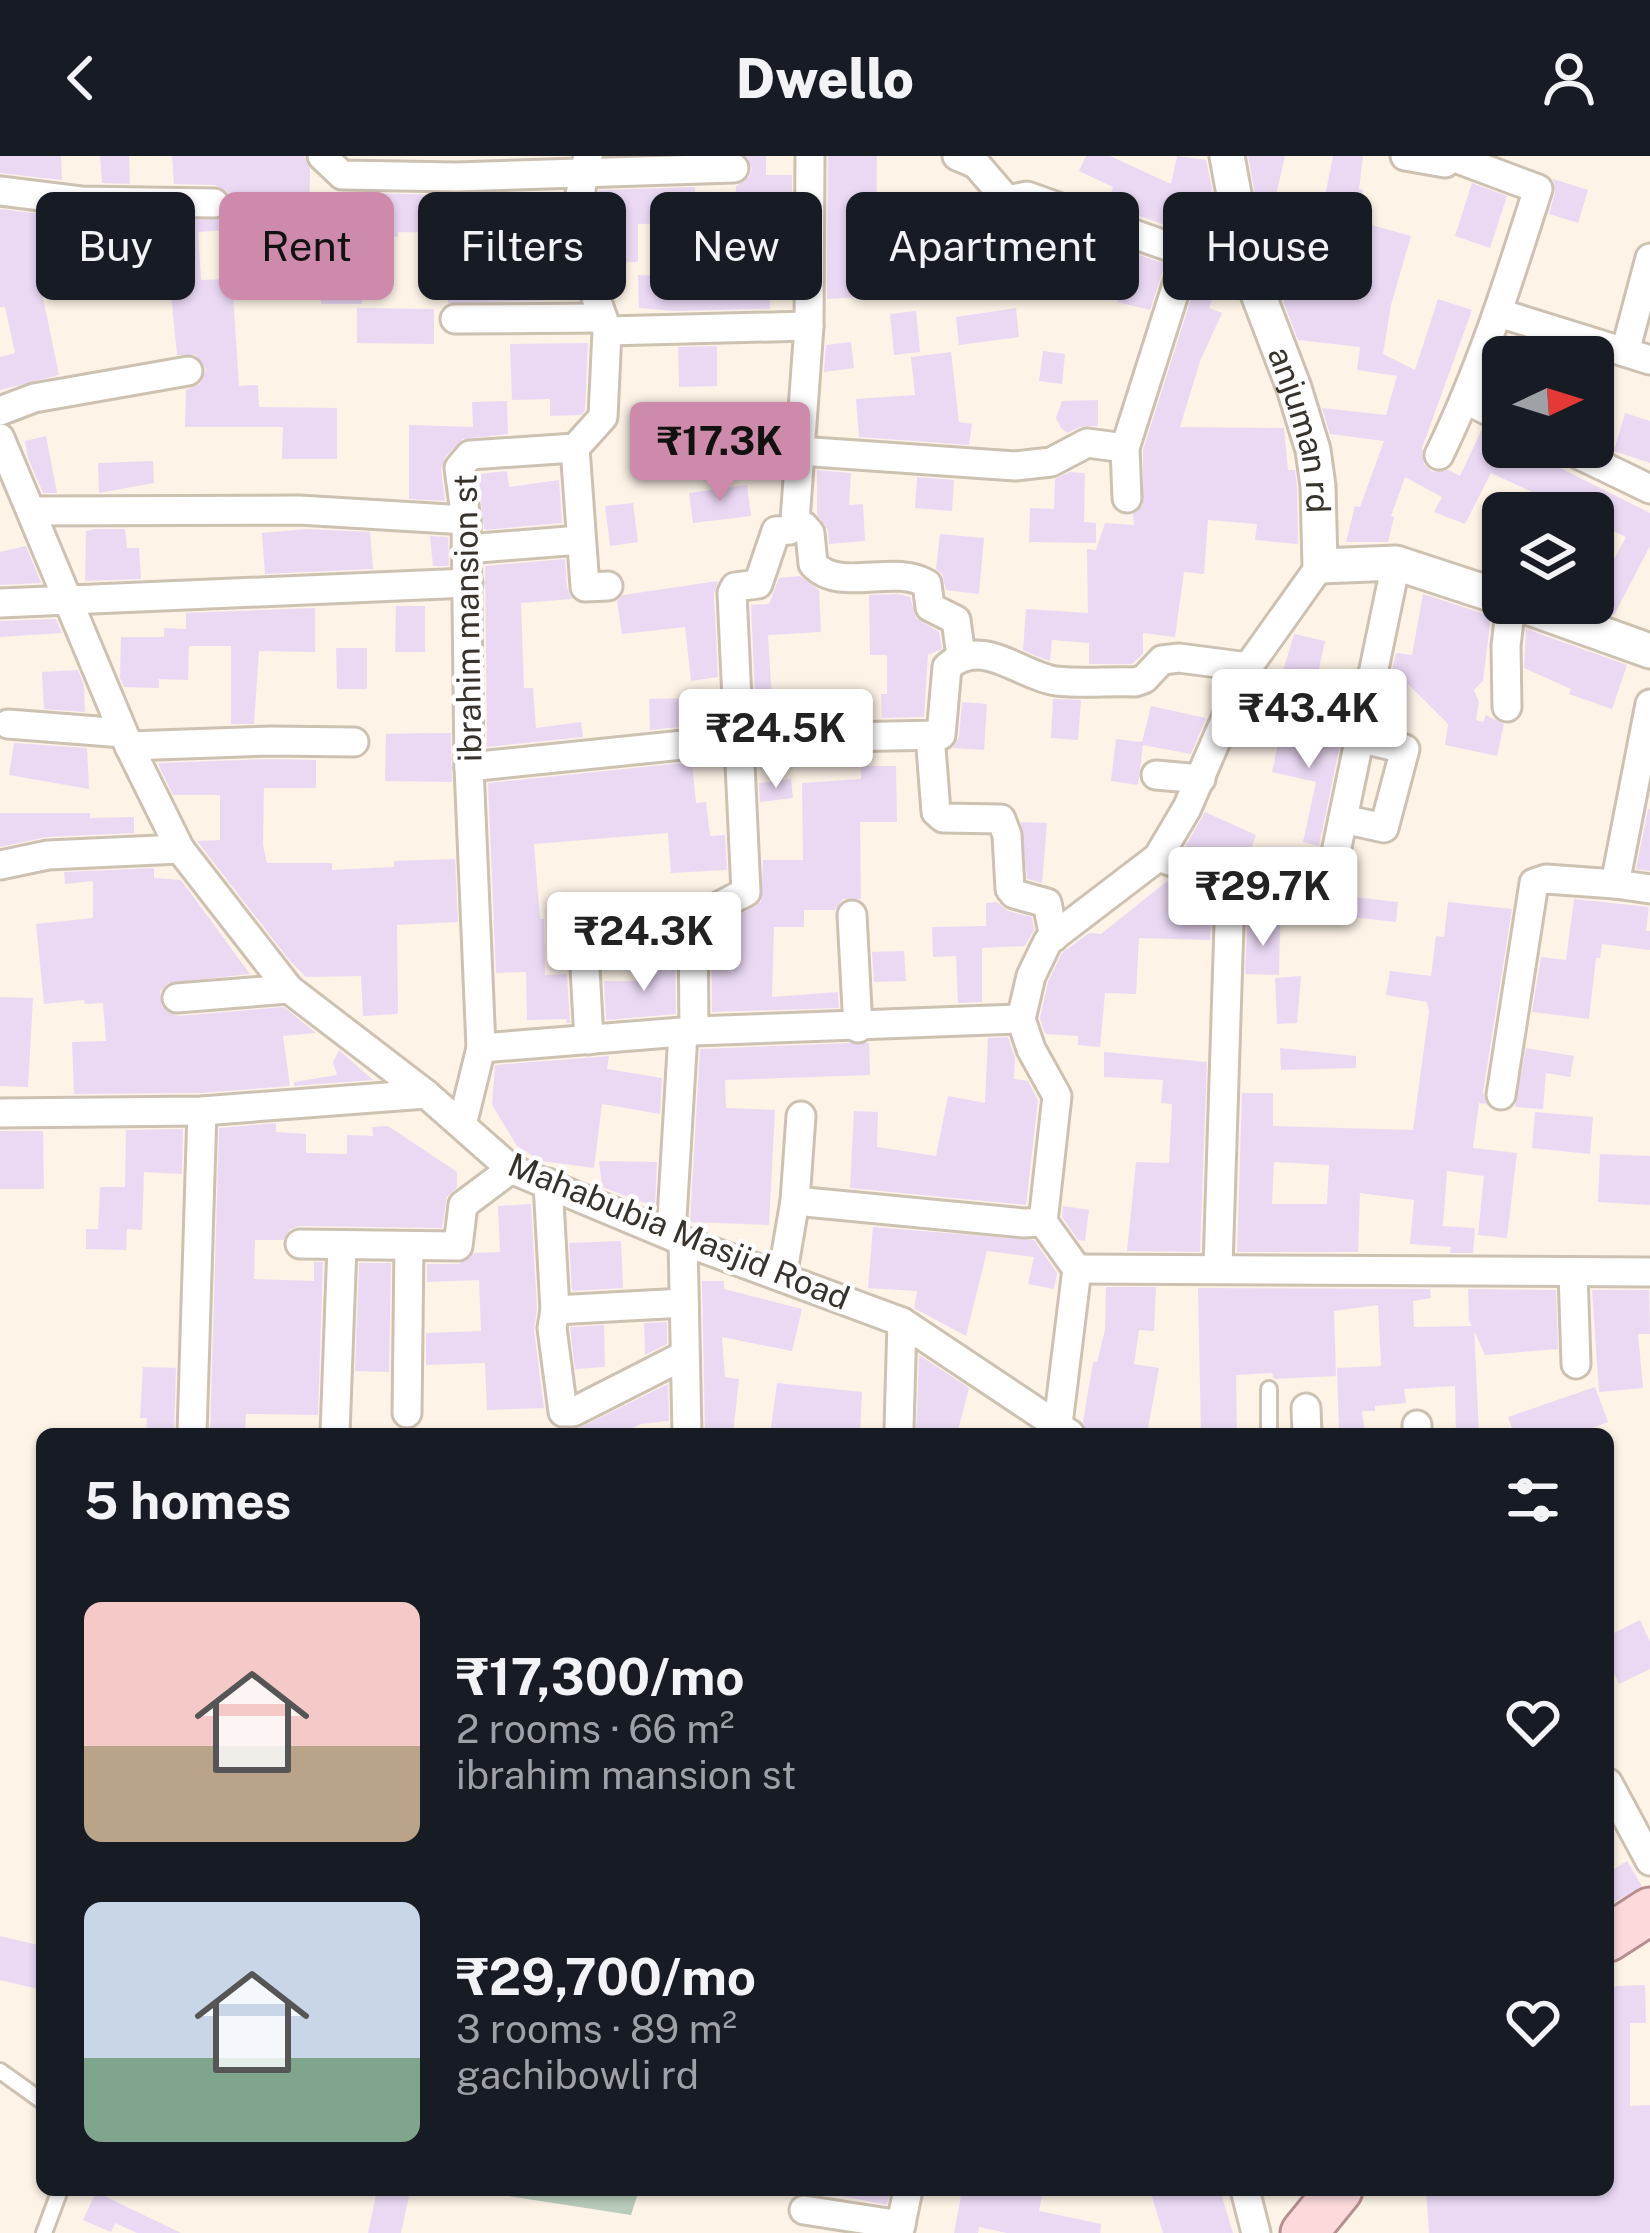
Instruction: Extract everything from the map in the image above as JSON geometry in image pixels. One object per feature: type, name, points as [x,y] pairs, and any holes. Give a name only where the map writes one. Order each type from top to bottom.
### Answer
[{"type":"main road","points":[[1614,1934],[1650,1910]]},
{"type":"main road","points":[[1614,1963],[1650,1942]]},
{"type":"main road","points":[[1304,2233],[1334,2196]]},
{"type":"main road","points":[[1335,2233],[1362,2196]]},
{"type":"street","points":[[322,156],[342,176],[456,177],[586,164],[734,167]]},
{"type":"street","points":[[794,526],[809,326],[810,156]]},
{"type":"street","points":[[957,156],[976,164],[999,192]]},
{"type":"street","name":"anjuman rd","points":[[1227,156],[1234,192]]},
{"type":"street","points":[[1405,156],[1437,164],[1450,156],[1538,189],[1499,314],[1439,455]]},
{"type":"street","points":[[0,191],[81,201],[214,203]]},
{"type":"street","points":[[1499,314],[1637,356],[1650,258]]},
{"type":"street","points":[[597,300],[605,324],[603,417],[574,448],[585,587],[608,586]]},
{"type":"street","points":[[1127,498],[1125,448],[1172,300]]},
{"type":"street","name":"anjuman rd","points":[[1260,300],[1313,450],[1320,566]]},
{"type":"street","points":[[455,319],[809,326]]},
{"type":"street","points":[[0,411],[34,398],[188,371]]},
{"type":"street","points":[[1466,400],[1482,408]]},
{"type":"street","name":"Mahabubia Masjid Road","points":[[0,438],[126,739],[180,849],[289,989],[427,1094],[511,1168],[677,1238],[902,1322],[1062,1428]]},
{"type":"street","points":[[799,451],[1015,466],[1051,462],[1087,442],[1125,448]]},
{"type":"street","name":"ibrahim mansion st","points":[[462,1126],[481,1048],[469,767],[466,520],[460,468],[465,458],[574,448]]},
{"type":"street","points":[[1608,468],[1650,488]]},
{"type":"street","points":[[33,511],[299,510],[466,520]]},
{"type":"street","points":[[687,1428],[685,1304],[677,1238],[693,920],[746,892],[733,590],[758,584],[776,531],[804,526],[810,533],[813,564],[830,576],[907,576],[927,584],[930,607],[956,620],[961,656]]},
{"type":"street","points":[[466,549],[580,539]]},
{"type":"street","points":[[1230,893],[1270,871],[1312,877],[1326,886],[1396,563]]},
{"type":"street","points":[[1064,1428],[1077,1269],[1043,1222],[1057,1096],[1031,1049],[1021,1019],[1031,976],[1054,937],[1158,856],[1201,779],[1248,667],[1320,566],[1396,563],[1482,591]]},
{"type":"street","points":[[0,603],[467,583]]},
{"type":"street","points":[[1507,707],[1510,624]]},
{"type":"street","points":[[1574,624],[1650,651]]},
{"type":"street","points":[[469,767],[741,740],[940,735],[947,667],[961,656],[997,657],[1057,681],[1135,682],[1162,660],[1179,658],[1248,667]]},
{"type":"street","points":[[1615,884],[1650,704]]},
{"type":"street","points":[[8,724],[126,739],[354,742]]},
{"type":"street","points":[[930,735],[936,812],[943,818],[1000,819],[1007,835],[1010,889],[1014,895],[1047,903],[1054,937]]},
{"type":"street","points":[[1343,819],[1384,829],[1405,749],[1359,738]]},
{"type":"street","points":[[1156,775],[1201,779]]},
{"type":"street","points":[[0,865],[48,856],[180,849]]},
{"type":"street","points":[[1158,856],[1227,881],[1230,893],[1218,1268]]},
{"type":"street","points":[[1501,1095],[1534,883],[1546,879],[1650,889]]},
{"type":"street","points":[[852,915],[858,1028]]},
{"type":"street","points":[[583,932],[589,1040]]},
{"type":"street","points":[[177,998],[289,989]]},
{"type":"street","points":[[481,1048],[689,1032],[1021,1019]]},
{"type":"street","points":[[0,1113],[202,1111],[427,1094]]},
{"type":"street","points":[[192,1428],[202,1111]]},
{"type":"street","points":[[782,1277],[795,1201],[801,1115]]},
{"type":"street","points":[[300,1244],[458,1246],[463,1205],[511,1168]]},
{"type":"street","points":[[548,1183],[552,1328],[563,1412],[573,1412],[685,1354]]},
{"type":"street","points":[[795,1201],[1043,1222]]},
{"type":"street","points":[[335,1428],[342,1245]]},
{"type":"street","points":[[407,1413],[409,1246]]},
{"type":"street","points":[[1077,1269],[1650,1272]]},
{"type":"street","points":[[1573,1271],[1576,1364]]},
{"type":"street","points":[[555,1310],[685,1304]]},
{"type":"street","points":[[899,1428],[902,1322]]},
{"type":"street","points":[[1614,1792],[1640,1825],[1650,1862]]},
{"type":"street","points":[[804,2210],[900,2229],[907,2196]]},
{"type":"street","points":[[1247,2196],[1256,2233]]},
{"type":"lane","points":[[1269,1389],[1269,1428]]},
{"type":"lane","points":[[0,2072],[36,2097]]},
{"type":"lane","points":[[44,2233],[58,2196]]},
{"type":"green space","points":[[509,2196],[637,2196],[631,2215]]},
{"type":"building","points":[[0,156],[61,156],[62,180],[0,173]]},
{"type":"building","points":[[100,156],[129,156],[130,184],[102,183]]},
{"type":"building","points":[[172,156],[304,156],[310,169],[310,192],[227,192],[215,185],[174,184]]},
{"type":"building","points":[[747,156],[766,156],[766,175],[792,175],[792,192],[736,192],[752,169]]},
{"type":"building","points":[[828,156],[877,156],[877,192],[846,192],[846,298],[827,299]]},
{"type":"building","points":[[1086,156],[1110,156],[1171,184],[1177,156],[1206,160],[1212,188],[1211,192],[1163,192],[1163,224],[1139,216],[1139,192],[1111,192],[1113,187],[1079,171]]},
{"type":"building","points":[[1248,156],[1285,156],[1277,192],[1255,192]]},
{"type":"building","points":[[1333,156],[1363,156],[1359,189],[1363,192],[1326,192]]},
{"type":"building","points":[[1553,179],[1588,190],[1578,223],[1549,214]]},
{"type":"building","points":[[1472,183],[1507,196],[1490,248],[1455,236]]},
{"type":"building","points":[[695,187],[695,192],[650,192],[650,224],[638,224],[638,262],[626,262],[626,192],[599,190]]},
{"type":"building","points":[[394,194],[418,194],[418,232],[398,232],[394,237]]},
{"type":"building","points":[[0,209],[36,213],[36,300],[43,300],[59,375],[0,390],[0,357],[15,353],[5,307],[0,307]]},
{"type":"building","points":[[195,218],[219,218],[219,231],[198,232],[201,280],[219,279],[219,300],[233,300],[239,386],[258,385],[259,407],[337,408],[337,459],[282,459],[283,427],[185,427],[186,390],[200,384],[206,369],[195,355],[177,355],[172,300],[195,300]]},
{"type":"building","points":[[1372,225],[1411,236],[1383,354],[1415,370],[1438,299],[1472,310],[1422,448],[1424,464],[1432,472],[1449,470],[1460,476],[1482,429],[1482,468],[1560,468],[1608,492],[1532,492],[1491,473],[1465,524],[1434,512],[1442,497],[1405,477],[1391,516],[1388,542],[1346,542],[1355,506],[1360,507],[1384,441],[1330,434],[1322,408],[1386,415],[1397,376],[1357,370],[1360,347],[1298,340],[1284,303],[1372,300]]},
{"type":"building","points":[[1139,255],[1163,263],[1150,310],[1117,302],[1139,300]]},
{"type":"building","points":[[638,275],[650,276],[650,300],[770,300],[770,309],[639,308]]},
{"type":"building","points":[[321,300],[362,300],[362,304],[321,304]]},
{"type":"building","points":[[448,300],[550,300],[448,303]]},
{"type":"building","points":[[1191,300],[1212,300],[1209,308],[1222,313],[1200,361],[1180,427],[1284,428],[1288,470],[1295,470],[1298,544],[1255,540],[1257,524],[1208,520],[1204,574],[1184,572],[1175,637],[1143,633],[1143,654],[1132,664],[1089,664],[1089,643],[1052,640],[1050,661],[1023,650],[1026,609],[1088,613],[1087,549],[1096,550],[1105,523],[1134,525],[1133,514],[1143,505],[1143,450]]},
{"type":"building","points":[[357,308],[434,309],[434,344],[357,343]]},
{"type":"building","points":[[1016,308],[1019,337],[959,345],[956,317]]},
{"type":"building","points":[[916,311],[920,352],[894,355],[890,314]]},
{"type":"building","points":[[851,342],[854,368],[824,372],[826,345]]},
{"type":"building","points":[[588,343],[581,415],[550,416],[550,399],[512,400],[510,344]]},
{"type":"building","points":[[717,346],[717,386],[679,387],[678,347]]},
{"type":"building","points":[[1043,351],[1065,354],[1062,384],[1039,381]]},
{"type":"building","points":[[951,352],[959,422],[972,424],[969,445],[859,437],[856,399],[915,395],[911,357]]},
{"type":"building","points":[[1098,400],[1098,426],[1067,433],[1061,428],[1056,418],[1062,401]]},
{"type":"building","points":[[507,401],[508,434],[463,439],[445,457],[441,469],[445,501],[409,499],[409,425],[473,427],[472,402]]},
{"type":"building","points":[[1625,413],[1650,421],[1650,463],[1614,451]]},
{"type":"building","points":[[46,436],[57,493],[43,493],[28,458],[25,441]]},
{"type":"building","points":[[153,461],[154,483],[99,493],[98,463]]},
{"type":"building","points":[[817,470],[851,473],[849,505],[863,504],[865,541],[829,544],[828,530],[817,514]]},
{"type":"building","points":[[507,471],[509,487],[559,480],[562,523],[484,530],[478,474]]},
{"type":"building","points":[[1070,472],[1085,473],[1084,522],[1096,523],[1096,543],[1029,542],[1030,508],[1054,509],[1055,479]]},
{"type":"building","points":[[917,477],[954,480],[952,511],[915,508]]},
{"type":"building","points":[[747,485],[751,516],[693,523],[689,493]]},
{"type":"building","points":[[1614,495],[1650,513],[1650,546],[1614,615],[1614,559],[1626,537],[1614,531]]},
{"type":"building","points":[[633,503],[638,542],[610,546],[605,506]]},
{"type":"building","points":[[125,529],[127,548],[139,548],[141,579],[85,581],[86,531]]},
{"type":"building","points":[[370,532],[373,569],[265,574],[262,533]]},
{"type":"building","points":[[940,534],[984,538],[979,594],[946,590],[936,569]]},
{"type":"building","points":[[430,536],[448,537],[449,566],[433,566]]},
{"type":"building","points":[[26,546],[41,583],[0,585],[0,552]]},
{"type":"building","points":[[565,559],[572,599],[521,603],[524,688],[533,688],[536,728],[581,722],[583,737],[487,747],[485,566]]},
{"type":"building","points":[[800,576],[819,590],[821,632],[768,635],[772,702],[823,699],[824,719],[756,721],[751,605],[769,604],[779,578]]},
{"type":"building","points":[[718,581],[714,594],[718,677],[691,681],[685,627],[622,634],[617,601],[623,595]]},
{"type":"building","points":[[1423,594],[1482,613],[1482,624],[1490,624],[1483,681],[1474,690],[1479,702],[1476,720],[1483,722],[1486,715],[1504,724],[1497,756],[1445,745],[1448,724],[1408,684],[1402,730],[1381,725],[1396,653],[1412,655]]},
{"type":"building","points":[[869,595],[910,597],[916,618],[939,632],[942,649],[928,655],[924,717],[882,718],[887,655],[870,655]]},
{"type":"building","points":[[396,606],[425,606],[425,652],[395,652]]},
{"type":"building","points":[[315,608],[315,652],[259,651],[254,724],[231,724],[231,646],[189,646],[188,680],[159,679],[159,688],[124,687],[120,678],[121,637],[164,637],[164,628],[186,629],[186,613]]},
{"type":"building","points":[[56,619],[62,633],[0,637],[0,621]]},
{"type":"building","points":[[1526,629],[1627,665],[1612,709],[1569,694],[1571,689],[1524,668]]},
{"type":"building","points":[[1294,634],[1325,641],[1315,687],[1281,678]]},
{"type":"building","points":[[336,648],[367,648],[367,689],[337,689]]},
{"type":"building","points":[[78,670],[85,712],[44,709],[42,672]]},
{"type":"building","points":[[689,698],[691,726],[650,730],[649,699]]},
{"type":"building","points":[[1053,699],[1081,700],[1078,740],[1051,738]]},
{"type":"building","points":[[962,702],[987,704],[984,750],[953,748],[959,737]]},
{"type":"building","points":[[1151,706],[1206,718],[1191,754],[1143,745],[1138,785],[1111,781],[1116,739],[1142,742]]},
{"type":"building","points":[[1282,726],[1341,740],[1319,846],[1303,842],[1316,782],[1272,772]]},
{"type":"building","points":[[451,733],[452,782],[385,781],[386,734]]},
{"type":"building","points":[[14,743],[87,748],[89,789],[9,775]]},
{"type":"building","points":[[316,760],[316,788],[264,788],[267,863],[332,863],[332,870],[455,859],[458,922],[397,925],[398,1014],[363,1016],[361,976],[306,977],[290,961],[197,841],[220,840],[220,795],[173,795],[159,766]]},
{"type":"building","points":[[692,762],[696,803],[706,802],[710,836],[725,835],[727,870],[671,873],[668,833],[534,844],[540,919],[544,919],[545,975],[567,974],[570,1023],[567,1019],[527,1020],[526,972],[496,973],[488,783]]},
{"type":"building","points":[[861,766],[896,766],[897,822],[860,822],[861,899],[843,899],[835,910],[804,910],[804,927],[774,927],[772,997],[838,992],[839,1008],[712,1012],[711,931],[726,928],[726,923],[761,902],[763,860],[803,860],[802,783],[861,779]]},
{"type":"building","points":[[791,779],[793,798],[760,802],[759,783]]},
{"type":"building","points":[[1650,809],[1650,871],[1636,869]]},
{"type":"building","points":[[1205,812],[1256,835],[1246,864],[1240,867],[1185,847]]},
{"type":"building","points":[[0,813],[134,817],[134,833],[47,837],[0,847]]},
{"type":"building","points":[[1021,822],[1047,823],[1042,883],[1027,879]]},
{"type":"building","points":[[154,868],[154,878],[181,880],[250,974],[168,983],[160,991],[162,1007],[178,1016],[284,1007],[316,1033],[283,1036],[290,1086],[201,1093],[74,1094],[72,1042],[106,1041],[103,1003],[44,1004],[36,924],[93,918],[93,881],[65,884],[64,872]]},
{"type":"building","points":[[1166,882],[1212,895],[1210,940],[1139,938],[1136,994],[1105,993],[1100,1047],[1078,1045],[1078,1036],[1045,1034],[1040,1018],[1048,982],[1062,953],[1089,933],[1101,934]]},
{"type":"building","points":[[1287,889],[1309,900],[1307,921],[1283,918]]},
{"type":"building","points":[[1346,896],[1398,902],[1396,922],[1343,916]]},
{"type":"building","points":[[1574,899],[1649,907],[1650,950],[1602,944],[1589,1019],[1532,1012],[1541,957],[1566,960]]},
{"type":"building","points":[[997,902],[1008,911],[1032,917],[1034,930],[1025,946],[982,948],[982,1002],[958,1003],[956,956],[933,957],[932,927],[986,926],[986,903]]},
{"type":"building","points":[[1448,902],[1512,909],[1483,1092],[1486,1104],[1479,1103],[1473,1148],[1517,1153],[1507,1238],[1478,1235],[1484,1176],[1447,1171],[1443,1226],[1475,1228],[1473,1253],[1410,1244],[1414,1200],[1360,1193],[1358,1252],[1237,1252],[1242,1093],[1273,1093],[1273,1126],[1413,1130],[1429,1011],[1427,1002],[1386,995],[1390,971],[1431,976],[1436,936],[1444,937]],"holes":[[[1274,1162],[1329,1165],[1327,1204],[1272,1204]]]},
{"type":"building","points":[[1247,924],[1280,924],[1279,975],[1245,974]]},
{"type":"building","points":[[904,951],[906,981],[874,982],[872,952]]},
{"type":"building","points":[[650,958],[675,958],[676,1014],[606,1020],[604,981],[650,981]]},
{"type":"building","points":[[1301,976],[1297,1023],[1277,1024],[1275,978]]},
{"type":"building","points":[[0,997],[33,998],[28,1087],[0,1086]]},
{"type":"building","points":[[1008,1037],[1015,1058],[1014,1079],[1028,1081],[1038,1100],[1026,1205],[850,1188],[854,1111],[878,1112],[877,1147],[936,1156],[948,1096],[985,1103],[988,1038]]},
{"type":"building","points":[[869,1043],[870,1075],[725,1080],[726,1108],[775,1110],[769,1225],[690,1222],[700,1049]]},
{"type":"building","points":[[1280,1048],[1356,1056],[1356,1068],[1281,1070]]},
{"type":"building","points":[[1526,1048],[1574,1056],[1570,1077],[1546,1073],[1543,1109],[1515,1107]]},
{"type":"building","points":[[339,1050],[373,1080],[294,1086],[294,1082],[337,1075],[333,1062]]},
{"type":"building","points":[[1104,1052],[1207,1062],[1200,1252],[1127,1251],[1136,1162],[1169,1163],[1172,1104],[1161,1103],[1163,1080],[1104,1077]]},
{"type":"building","points":[[609,1056],[607,1069],[662,1078],[660,1114],[602,1104],[594,1168],[541,1161],[517,1146],[492,1105],[495,1065]]},
{"type":"building","points":[[1535,1112],[1593,1117],[1590,1154],[1532,1148]]},
{"type":"building","points":[[276,1123],[276,1132],[306,1134],[306,1153],[347,1154],[347,1135],[373,1136],[372,1127],[388,1126],[457,1172],[457,1187],[447,1197],[442,1228],[300,1226],[290,1229],[283,1240],[255,1240],[254,1279],[314,1281],[314,1262],[323,1262],[318,1415],[246,1414],[245,1428],[210,1428],[219,1128]]},
{"type":"building","points":[[183,1129],[182,1174],[144,1172],[142,1230],[127,1229],[126,1250],[86,1249],[86,1229],[98,1229],[100,1187],[125,1187],[126,1130]]},
{"type":"building","points":[[0,1131],[43,1131],[44,1189],[0,1189]]},
{"type":"building","points":[[1600,1154],[1650,1156],[1650,1205],[1598,1202]]},
{"type":"building","points":[[599,1161],[657,1162],[655,1207],[602,1187]]},
{"type":"building","points":[[531,1204],[534,1330],[544,1408],[487,1410],[485,1363],[426,1365],[426,1333],[481,1331],[479,1280],[427,1282],[427,1264],[459,1264],[474,1253],[500,1252],[498,1206]]},
{"type":"building","points":[[1063,1206],[1089,1210],[1085,1241],[1078,1240],[1062,1217]]},
{"type":"building","points":[[873,1227],[1034,1240],[1057,1273],[1054,1289],[1028,1284],[1034,1257],[987,1251],[966,1336],[914,1308],[917,1291],[868,1288]]},
{"type":"building","points":[[621,1241],[623,1288],[572,1291],[569,1243]]},
{"type":"building","points":[[359,1263],[391,1263],[389,1372],[355,1371]]},
{"type":"building","points":[[702,1281],[724,1281],[724,1289],[802,1309],[792,1351],[722,1337],[725,1377],[739,1379],[734,1428],[705,1428]]},
{"type":"building","points":[[1106,1287],[1156,1287],[1154,1331],[1139,1330],[1134,1364],[1159,1368],[1148,1428],[1086,1428],[1093,1362],[1097,1362],[1105,1330]]},
{"type":"building","points":[[1198,1288],[1430,1289],[1431,1298],[1413,1301],[1414,1327],[1474,1326],[1479,1428],[1456,1428],[1455,1386],[1404,1389],[1406,1403],[1362,1411],[1364,1428],[1339,1428],[1337,1368],[1381,1366],[1378,1305],[1334,1311],[1336,1376],[1274,1379],[1272,1373],[1236,1375],[1237,1428],[1201,1428]]},
{"type":"building","points":[[1468,1289],[1556,1290],[1558,1349],[1485,1355],[1469,1320]]},
{"type":"building","points":[[1592,1290],[1649,1290],[1650,1334],[1638,1334],[1643,1388],[1599,1392]]},
{"type":"building","points":[[667,1322],[667,1344],[645,1355],[644,1323]]},
{"type":"building","points":[[604,1325],[605,1367],[575,1369],[570,1327]]},
{"type":"building","points":[[919,1355],[969,1388],[959,1428],[916,1428]]},
{"type":"building","points":[[143,1367],[176,1368],[174,1428],[146,1428],[147,1418],[140,1418]]},
{"type":"building","points":[[777,1383],[862,1392],[860,1428],[771,1428]]},
{"type":"building","points":[[668,1384],[669,1421],[632,1428],[579,1428]]},
{"type":"building","points":[[1595,1387],[1608,1422],[1592,1428],[1512,1428],[1508,1417]]},
{"type":"building","points":[[1640,1620],[1650,1642],[1650,1669],[1619,1684],[1614,1673],[1614,1633]]},
{"type":"building","points":[[1627,1861],[1642,1886],[1614,1902],[1614,1869]]},
{"type":"building","points":[[0,1936],[36,1945],[36,1989],[0,1980]]},
{"type":"building","points":[[1645,1985],[1646,2023],[1630,2023],[1630,2106],[1650,2105],[1650,2233],[1429,2233],[1426,2196],[1614,2196],[1617,1986]]},
{"type":"building","points":[[94,2196],[104,2196],[181,2233],[137,2233],[115,2223],[111,2232],[83,2220]]},
{"type":"building","points":[[376,2196],[409,2196],[401,2233],[368,2233]]},
{"type":"building","points":[[841,2196],[889,2196],[887,2205]]},
{"type":"building","points":[[961,2196],[1042,2196],[1039,2211],[1101,2224],[1100,2233],[1007,2233],[979,2227],[978,2233],[954,2233]]},
{"type":"building","points":[[1152,2196],[1222,2196],[1233,2233],[1163,2233]]}]
